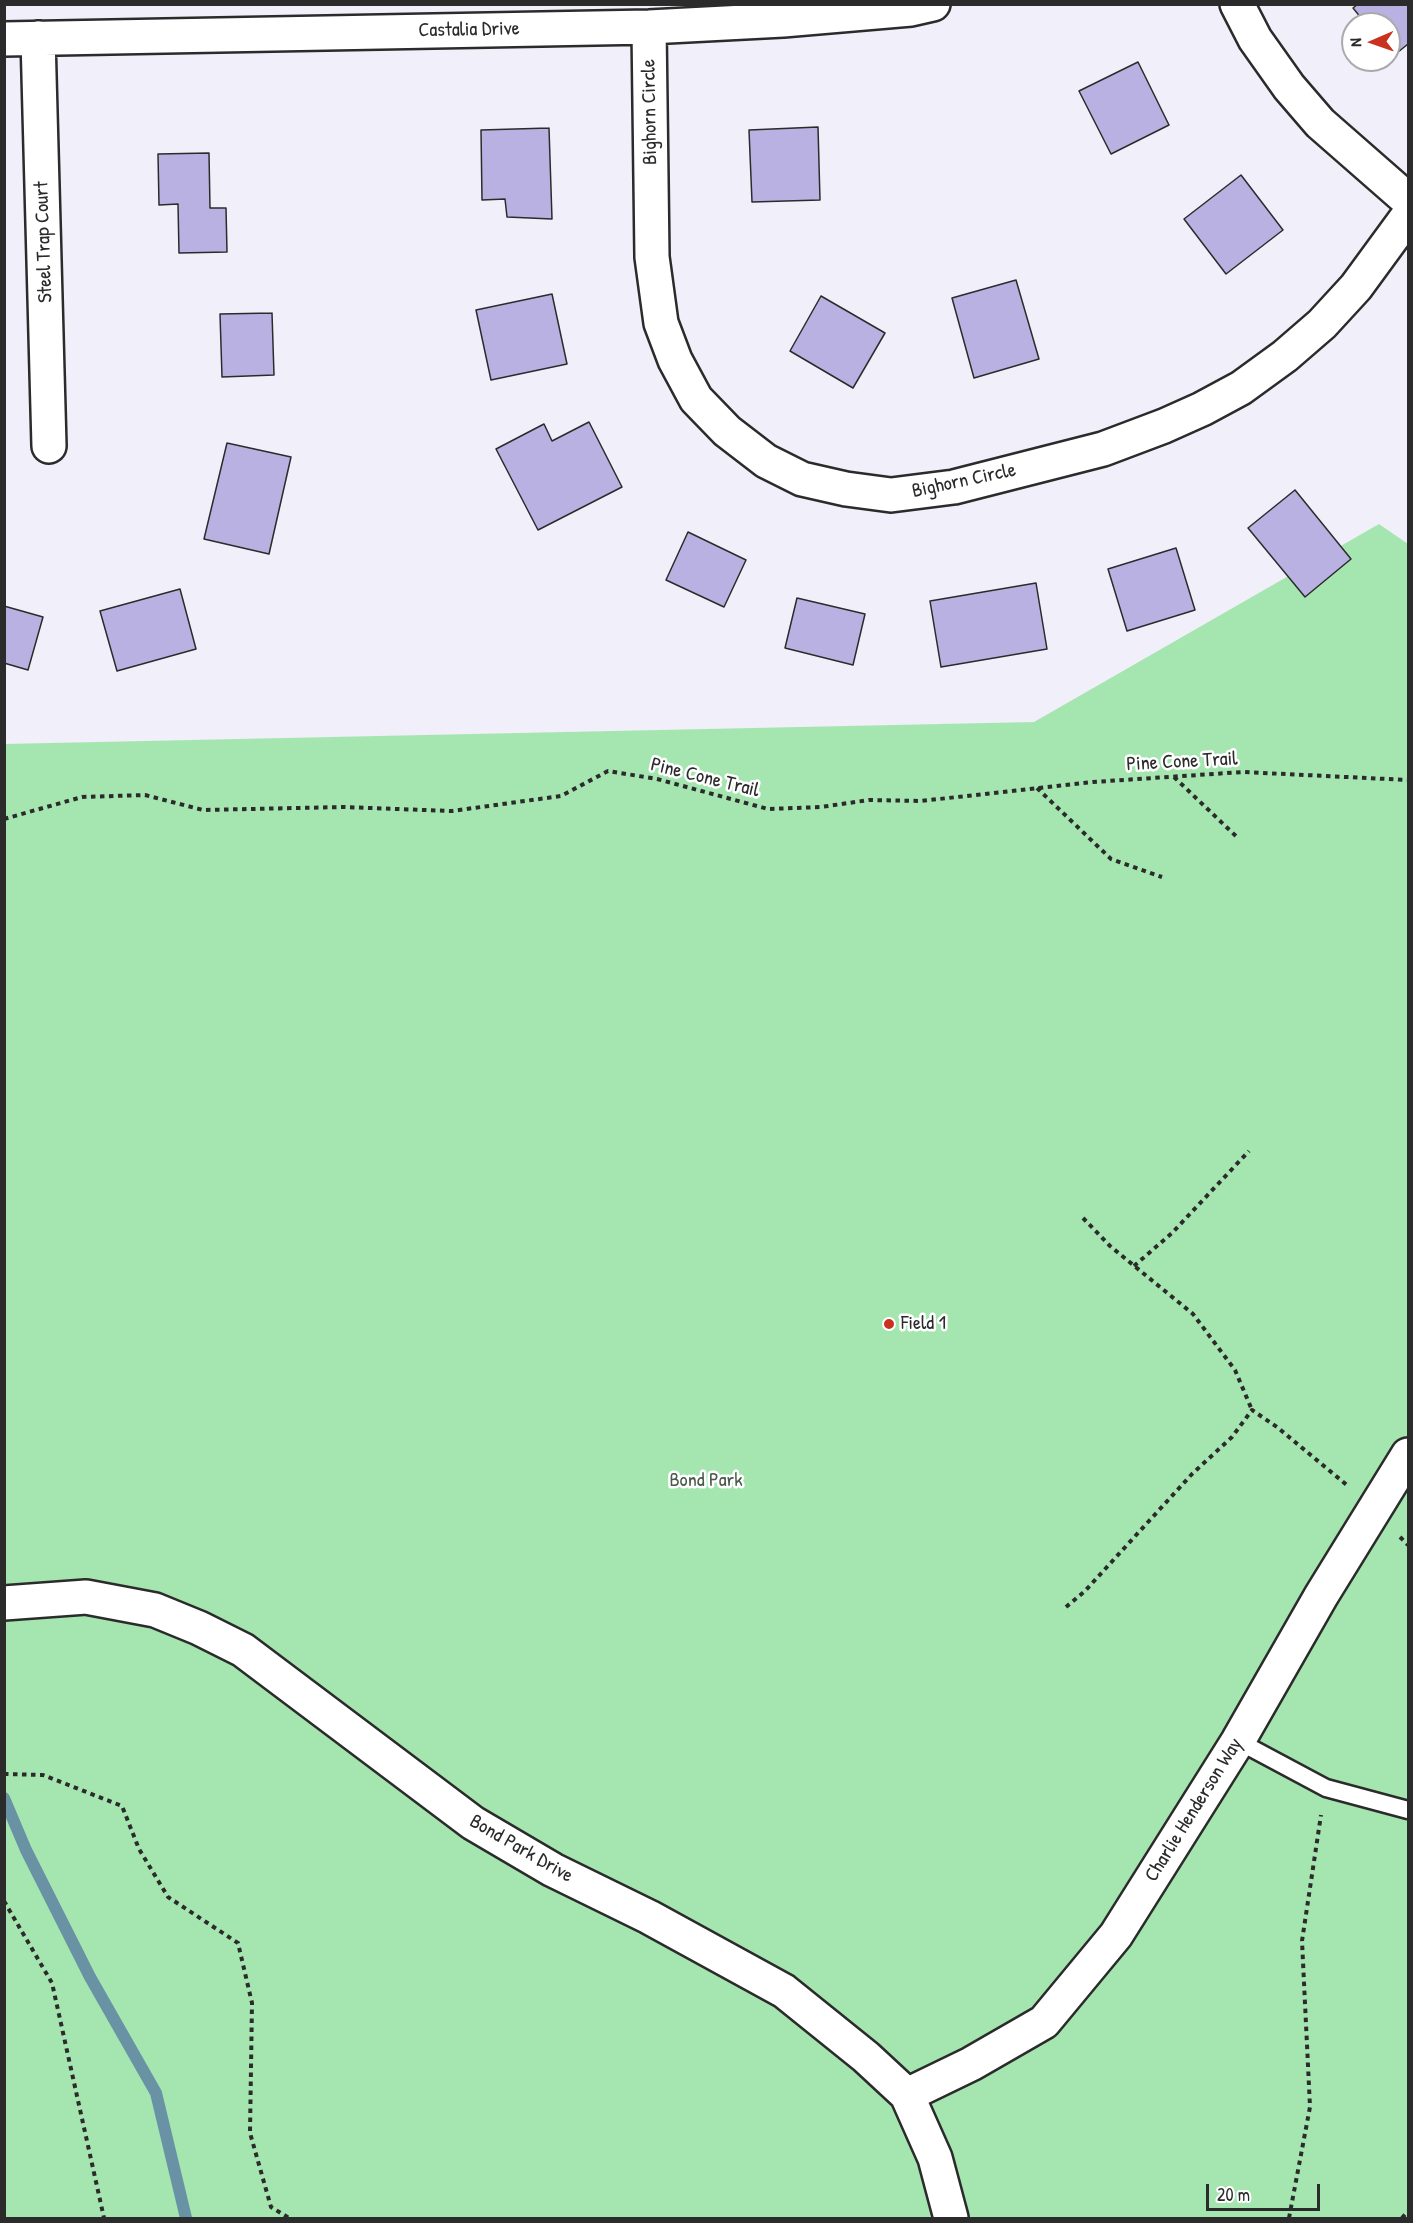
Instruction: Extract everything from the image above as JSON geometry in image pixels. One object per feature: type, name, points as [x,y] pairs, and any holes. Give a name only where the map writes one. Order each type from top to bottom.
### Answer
[{"type":"street","name":"Castalia Drive","points":[[4,39],[649,27],[783,20],[911,9],[933,4]]},
{"type":"street","points":[[1237,4],[1255,39],[1289,87],[1320,123],[1408,200]]},
{"type":"street","name":"Bighorn Circle","points":[[649,27],[652,256],[661,323],[675,360],[696,399],[727,431],[766,461],[802,479],[846,489],[891,495],[954,487],[1103,449],[1164,426],[1203,409],[1241,388],[1300,344],[1356,287],[1408,216]]},
{"type":"street","name":"Steel Trap Court","points":[[38,38],[49,446]]},
{"type":"street","name":"Charlie Henderson Way","points":[[907,2096],[971,2064],[1044,2022],[1116,1935],[1238,1741],[1320,1596],[1408,1455]]},
{"type":"street","name":"Bond Park Drive","points":[[4,1603],[86,1597],[128,1604],[164,1613],[243,1650],[473,1823],[553,1870],[650,1917],[784,1991],[866,2057],[907,2096],[935,2158],[951,2218]]},
{"type":"lane","points":[[1238,1741],[1326,1788],[1408,1810]]},
{"type":"path","name":"Pine Cone Trail","points":[[4,819],[82,797],[145,795],[203,810],[344,807],[452,811],[561,796],[608,771],[657,779],[768,809],[821,807],[869,800],[921,801],[1037,788],[1243,772],[1408,780]]},
{"type":"path","points":[[1174,777],[1239,839]]},
{"type":"path","points":[[1037,788],[1111,859],[1162,877]]},
{"type":"path","points":[[1134,1266],[1172,1233],[1249,1151]]},
{"type":"path","points":[[1083,1218],[1110,1246],[1193,1314],[1235,1370],[1252,1410],[1277,1427],[1331,1471],[1408,1545]]},
{"type":"path","points":[[1066,1607],[1085,1591],[1192,1474],[1232,1437],[1252,1410]]},
{"type":"path","points":[[4,1774],[43,1775],[122,1806],[139,1849],[168,1898],[238,1943],[252,2003],[250,2133],[271,2207],[289,2218]]},
{"type":"path","points":[[1289,2218],[1310,2107],[1302,1941],[1326,1788]]},
{"type":"path","points":[[4,1901],[52,1983],[104,2218]]},
{"type":"path","points":[[1402,2218],[1408,2211]]},
{"type":"green space","name":"Bond Park","points":[[1379,524],[1408,544],[1408,2218],[5,2218],[4,744],[1034,722]]},
{"type":"building","points":[[1358,4],[1408,4],[1408,44],[1401,50],[1401,12],[1356,12],[1353,8]]},
{"type":"building","points":[[1138,62],[1169,125],[1111,154],[1079,91]]},
{"type":"building","points":[[818,127],[820,200],[752,202],[749,130]]},
{"type":"building","points":[[549,128],[552,219],[507,217],[505,199],[482,200],[481,130]]},
{"type":"building","points":[[209,153],[210,208],[226,208],[227,252],[179,253],[178,204],[159,205],[158,154]]},
{"type":"building","points":[[1241,175],[1283,230],[1226,274],[1184,219]]},
{"type":"building","points":[[1016,280],[1039,359],[974,378],[952,298]]},
{"type":"building","points":[[552,294],[567,364],[491,380],[476,310]]},
{"type":"building","points":[[821,296],[885,333],[853,388],[790,351]]},
{"type":"building","points":[[272,313],[274,375],[222,377],[220,314]]},
{"type":"building","points":[[589,422],[622,487],[538,530],[496,449],[544,424],[552,441]]},
{"type":"building","points":[[227,443],[291,457],[269,554],[204,539]]},
{"type":"building","points":[[1295,490],[1351,559],[1305,597],[1248,528]]},
{"type":"building","points":[[688,532],[746,560],[724,607],[666,580]]},
{"type":"building","points":[[1176,548],[1195,610],[1127,631],[1108,569]]},
{"type":"building","points":[[1036,583],[1047,649],[941,667],[930,601]]},
{"type":"building","points":[[180,589],[196,649],[117,671],[100,611]]},
{"type":"building","points":[[797,598],[865,614],[853,665],[785,648]]},
{"type":"building","points":[[4,606],[43,617],[28,670],[4,663]]},
{"type":"waterway","points":[[4,1798],[26,1850],[90,1977],[156,2093],[186,2218]]},
{"type":"place","name":"Field 1","points":[[889,1324]]}]
